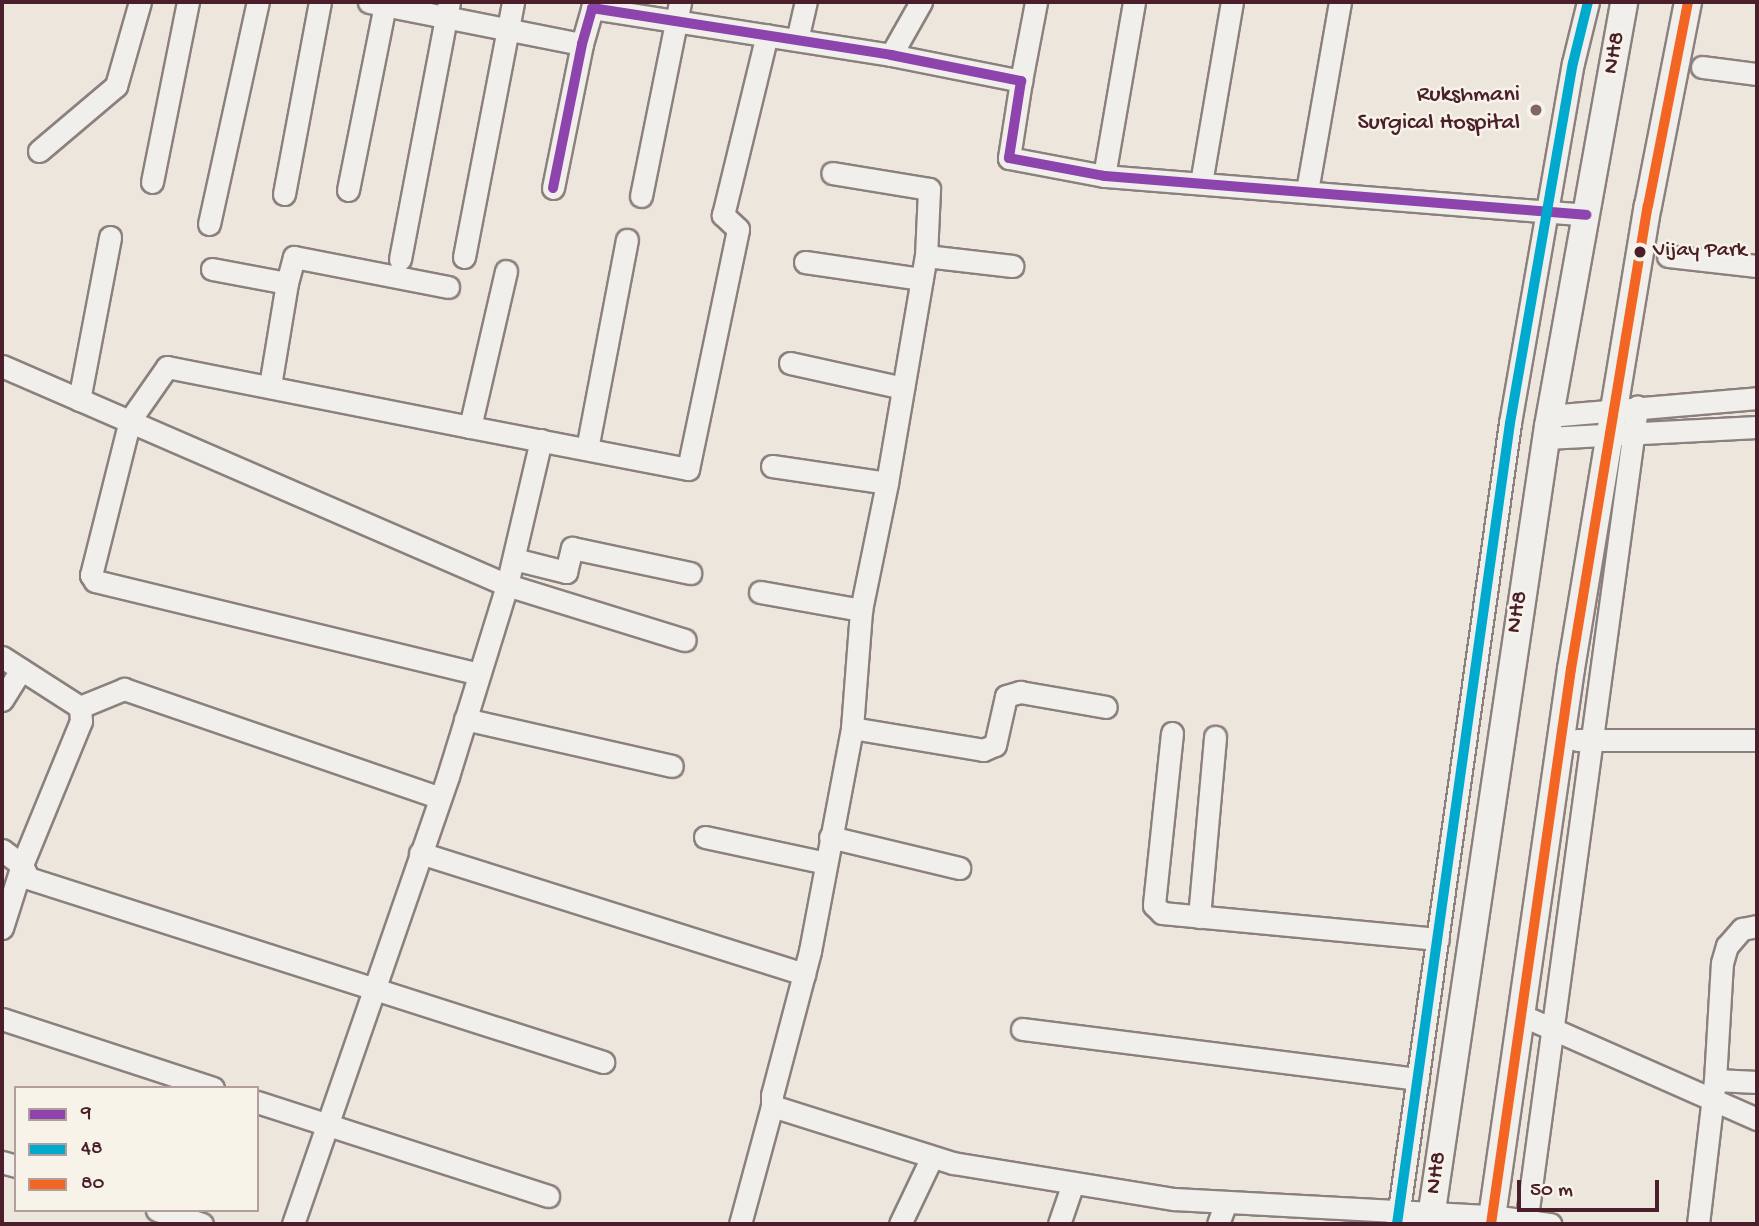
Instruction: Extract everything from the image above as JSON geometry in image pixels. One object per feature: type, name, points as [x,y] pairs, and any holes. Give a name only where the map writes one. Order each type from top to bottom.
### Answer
[{"type":"main road","name":"NH8","points":[[1431,1218],[1548,427],[1624,2]]},
{"type":"main road","points":[[1492,1220],[1561,740],[1626,408],[1648,206],[1688,2]]},
{"type":"street","points":[[39,151],[116,86],[140,2]]},
{"type":"street","points":[[152,182],[188,2]]},
{"type":"street","points":[[209,224],[258,2]]},
{"type":"street","points":[[284,194],[320,2]]},
{"type":"street","points":[[464,257],[513,2]]},
{"type":"street","points":[[797,40],[806,2]]},
{"type":"street","points":[[891,55],[921,2]]},
{"type":"street","points":[[1036,2],[1009,158],[1104,176],[1586,215]]},
{"type":"street","points":[[1104,176],[1134,2]]},
{"type":"street","points":[[1201,183],[1232,2]]},
{"type":"street","points":[[1307,191],[1340,2]]},
{"type":"street","points":[[1398,1217],[1510,424],[1547,212],[1588,2]]},
{"type":"street","points":[[348,190],[377,3],[447,9],[508,29],[582,44]]},
{"type":"street","points":[[553,188],[582,44],[593,5],[678,11],[766,35],[891,55],[1021,81]]},
{"type":"street","points":[[400,259],[447,9]]},
{"type":"street","points":[[641,196],[678,11]]},
{"type":"street","points":[[479,674],[95,581],[91,575],[130,420],[166,367],[688,469],[738,229],[723,215],[766,35]]},
{"type":"street","points":[[1702,66],[1757,74]]},
{"type":"street","points":[[740,1224],[804,974],[852,728],[861,610],[887,483],[926,256],[929,189],[832,173]]},
{"type":"street","points":[[79,400],[110,237]]},
{"type":"street","points":[[587,449],[627,240]]},
{"type":"street","points":[[926,256],[1012,266]]},
{"type":"street","points":[[1668,256],[1757,266]]},
{"type":"street","points":[[271,386],[287,282],[294,257],[448,287]]},
{"type":"street","points":[[805,262],[922,279]]},
{"type":"street","points":[[212,269],[287,282]]},
{"type":"street","points":[[470,427],[506,271]]},
{"type":"street","points":[[790,363],[903,388]]},
{"type":"street","points":[[2,366],[508,585],[685,640]]},
{"type":"street","points":[[1548,427],[1626,408],[1757,398]]},
{"type":"street","points":[[1548,427],[1621,435],[1757,426]]},
{"type":"street","points":[[1527,1223],[1590,740],[1621,435]]},
{"type":"street","points":[[293,1224],[440,798],[508,585],[541,440]]},
{"type":"street","points":[[772,466],[887,483]]},
{"type":"street","points":[[514,559],[566,572],[572,548],[691,572]]},
{"type":"street","points":[[760,592],[861,610]]},
{"type":"street","points":[[2,657],[80,707]]},
{"type":"street","points":[[2,701],[21,669]]},
{"type":"street","points":[[80,707],[124,689],[440,798]]},
{"type":"street","points":[[852,728],[983,750],[995,745],[1006,696],[1020,692],[1105,707]]},
{"type":"street","points":[[2,928],[22,865],[81,721],[80,707]]},
{"type":"street","points":[[465,719],[672,766]]},
{"type":"street","points":[[1172,733],[1154,905],[1162,913],[1438,939]]},
{"type":"street","points":[[1199,917],[1215,737]]},
{"type":"street","points":[[1561,740],[1757,740]]},
{"type":"street","points":[[705,837],[826,863]]},
{"type":"street","points":[[831,837],[959,868]]},
{"type":"street","points":[[2,850],[22,865],[28,878],[603,1062]]},
{"type":"street","points":[[420,853],[804,974]]},
{"type":"street","points":[[1698,1224],[1714,1090],[1722,963],[1727,946],[1742,929],[1757,926]]},
{"type":"street","points":[[1521,1015],[1714,1090],[1757,1119]]},
{"type":"street","points":[[2,1018],[207,1086]]},
{"type":"street","points":[[1022,1030],[1418,1079]]},
{"type":"street","points":[[1714,1090],[1757,1082]]},
{"type":"street","points":[[259,1103],[548,1195]]},
{"type":"street","points":[[772,1106],[953,1164],[1174,1199],[1398,1217],[1550,1224]]},
{"type":"street","points":[[900,1224],[932,1157]]},
{"type":"street","points":[[1059,1224],[1073,1183]]},
{"type":"street","points":[[1218,1224],[1226,1202]]},
{"type":"street","points":[[163,1212],[202,1224]]},
{"type":"transit line","name":"48","points":[[1397,1224],[1510,423],[1573,63],[1588,2]]},
{"type":"transit line","name":"80","points":[[1491,1224],[1571,669],[1648,206],[1688,2]]},
{"type":"transit line","name":"9","points":[[553,188],[582,44],[592,8],[891,55],[1021,81],[1009,158],[1104,176],[1586,215]]},
{"type":"place","name":"Rukshmani Surgical Hospital","points":[[1536,110]]},
{"type":"place","name":"Vijay Park","points":[[1640,252]]}]
